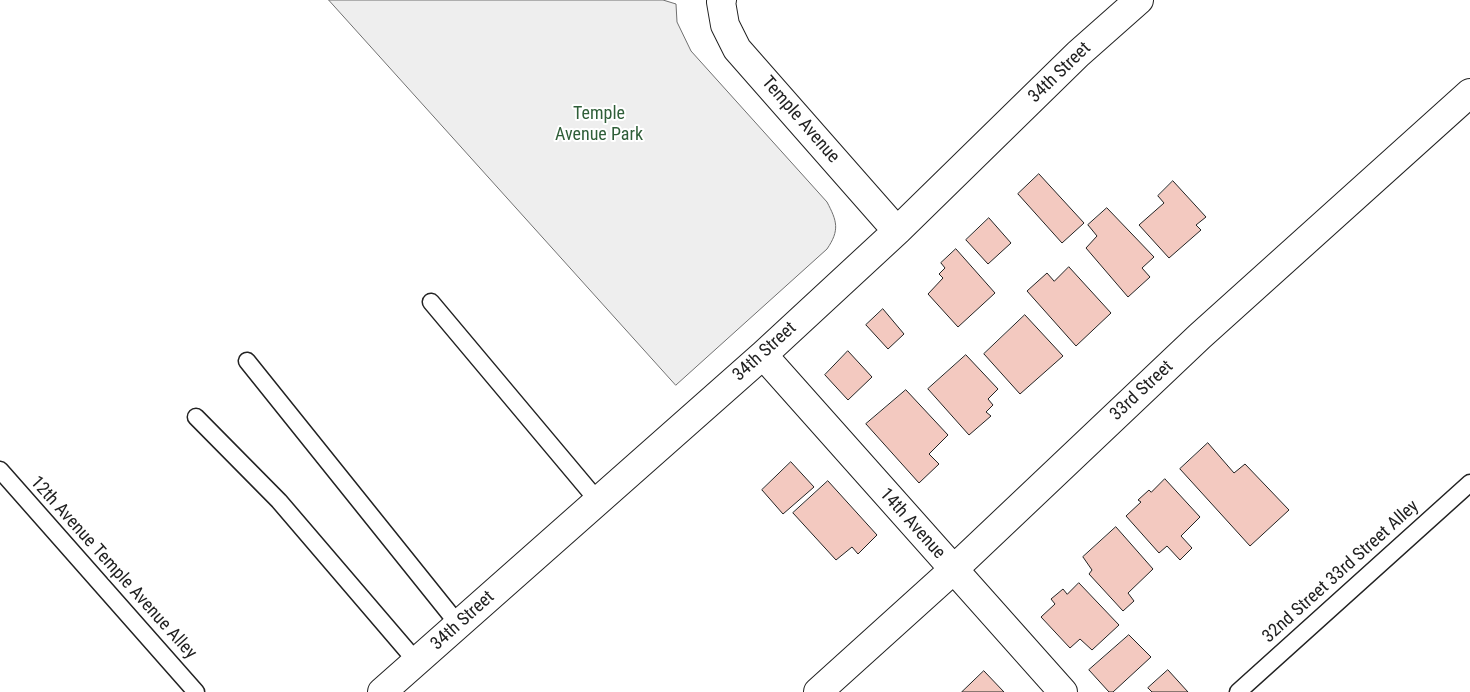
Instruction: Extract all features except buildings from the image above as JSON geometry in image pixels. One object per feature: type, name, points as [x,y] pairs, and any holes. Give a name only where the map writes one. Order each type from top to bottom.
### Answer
[{"type":"street","name":"Temple Avenue","points":[[722,0],[725,25],[737,49],[897,231]]},
{"type":"street","name":"34th Street","points":[[382,692],[763,355],[897,231],[1078,54],[1139,0]]},
{"type":"street","name":"33rd Street","points":[[818,692],[953,570],[1200,336],[1470,93]]},
{"type":"street","name":"14th Avenue","points":[[763,355],[1063,692]]},
{"type":"lane","points":[[432,302],[598,501]]},
{"type":"lane","points":[[247,361],[458,624]]},
{"type":"lane","points":[[196,416],[279,501],[416,661]]},
{"type":"lane","name":"12th Avenue Temple Avenue Alley","points":[[0,470],[196,692]]},
{"type":"lane","name":"32nd Street 33rd Street Alley","points":[[1238,692],[1470,483]]},
{"type":"green space","name":"Temple Avenue Park","points":[[329,0],[663,0],[676,4],[677,22],[691,51],[827,202],[835,220],[834,236],[827,249],[676,385]]}]
